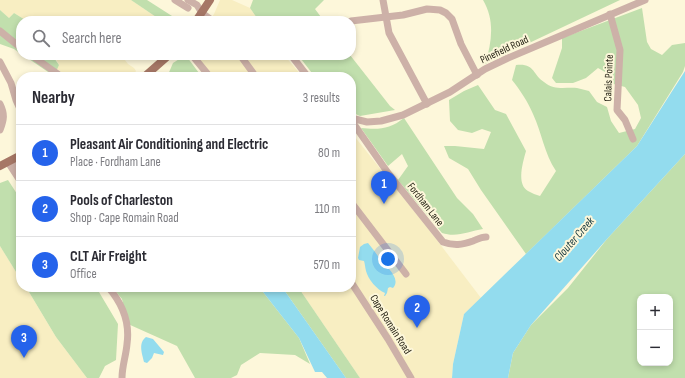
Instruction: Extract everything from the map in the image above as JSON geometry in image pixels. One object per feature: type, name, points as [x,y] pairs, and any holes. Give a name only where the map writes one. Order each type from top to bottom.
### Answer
[{"type":"main road","points":[[200,16],[210,0]]},
{"type":"main road","points":[[150,72],[163,60]]},
{"type":"street","points":[[175,0],[188,8]]},
{"type":"street","points":[[188,0],[197,5],[202,13],[206,16]]},
{"type":"street","points":[[383,0],[392,42],[427,104]]},
{"type":"street","name":"Pinefield Road","points":[[356,120],[367,122],[382,121],[403,114],[450,92],[485,69],[508,58],[646,0]]},
{"type":"street","points":[[356,21],[386,18],[428,9],[440,10],[452,19],[461,44],[477,75]]},
{"type":"street","name":"Calais Pointe","points":[[610,14],[620,50],[617,110],[625,120],[633,139]]},
{"type":"street","points":[[0,31],[16,44]]},
{"type":"street","points":[[38,60],[55,72]]},
{"type":"street","points":[[196,60],[206,72]]},
{"type":"street","points":[[244,60],[252,72]]},
{"type":"street","points":[[295,60],[304,72]]},
{"type":"street","points":[[0,62],[11,83],[16,100]]},
{"type":"street","points":[[0,104],[3,110],[4,120],[0,130]]},
{"type":"street","name":"Fordham Lane","points":[[356,126],[388,173],[443,242],[451,245],[459,245],[481,237],[486,237]]},
{"type":"street","points":[[7,162],[16,167]]},
{"type":"street","points":[[7,162],[16,175]]},
{"type":"street","points":[[356,209],[406,274]]},
{"type":"street","name":"Cape Romain Road","points":[[356,290],[411,378]]},
{"type":"street","points":[[112,292],[116,297],[128,324],[127,344],[122,378]]},
{"type":"shaded area","points":[[0,0],[131,0],[155,16],[19,16],[14,13],[9,18],[0,10]]},
{"type":"shaded area","points":[[220,0],[232,0],[250,8],[256,16],[213,16]]},
{"type":"shaded area","points":[[56,60],[125,60],[136,71],[61,72],[56,69],[59,65]]},
{"type":"shaded area","points":[[198,60],[288,60],[299,72],[209,72]]},
{"type":"shaded area","points":[[356,138],[481,298],[464,314],[453,364],[452,378],[360,378],[301,292],[356,292]]},
{"type":"shaded area","points":[[0,246],[16,272],[16,292],[29,292],[56,337],[87,378],[0,378]]},
{"type":"green space","points":[[131,0],[147,0],[172,16],[155,16]]},
{"type":"green space","points":[[253,0],[324,0],[315,9],[320,16],[256,16],[250,8]]},
{"type":"green space","points":[[483,0],[620,0],[485,64],[491,39],[491,23]]},
{"type":"green space","points":[[642,8],[647,42],[651,49],[662,55],[672,45],[685,43],[685,66],[683,72],[637,146],[526,254],[468,169],[449,158],[444,146],[484,149],[491,132],[482,129],[472,133],[458,130],[450,121],[449,100],[478,85],[495,110],[506,114],[526,151],[521,172],[524,188],[540,196],[556,171],[531,110],[524,96],[512,80],[516,65],[530,67],[540,79],[552,87],[577,88],[589,91],[597,102],[607,107],[611,121],[619,133],[635,129],[641,118],[638,105],[625,87],[606,82],[605,72],[598,68],[586,78],[573,83],[556,83],[552,78],[562,48],[562,38]]},
{"type":"green space","points":[[0,10],[9,18],[14,13],[19,16],[16,16],[16,50],[0,44]]},
{"type":"green space","points":[[30,60],[56,60],[59,65],[56,72],[48,72]]},
{"type":"green space","points":[[178,60],[189,60],[198,72],[169,72],[173,63]]},
{"type":"green space","points":[[302,60],[354,60],[390,106],[395,110],[360,116],[356,114],[356,72],[311,72]]},
{"type":"green space","points":[[404,118],[457,198],[473,214],[483,229],[453,235],[442,233],[398,180],[408,166],[402,154],[388,166],[361,128],[373,129],[389,127]]},
{"type":"green space","points":[[685,154],[685,378],[508,378],[513,353],[531,325],[568,288],[607,239]]},
{"type":"green space","points":[[8,180],[16,192],[16,272],[0,246],[0,183]]},
{"type":"green space","points":[[29,292],[99,292],[118,324],[116,360],[105,366],[99,378],[87,378],[56,337]]},
{"type":"green space","points":[[116,292],[263,292],[299,338],[310,364],[295,355],[260,353],[241,365],[237,375],[231,378],[195,378],[177,346],[128,324],[122,299]]},
{"type":"green space","points":[[286,292],[301,292],[360,378],[346,378]]},
{"type":"water","name":"Clouter Creek","points":[[685,71],[685,154],[531,325],[513,353],[508,378],[452,378],[453,364],[464,314],[637,146]]},
{"type":"water","points":[[368,243],[394,276],[395,284],[393,288],[388,288],[385,296],[385,293],[373,284],[366,271],[364,261],[359,260],[358,258],[360,247]]},
{"type":"water","points":[[263,292],[286,292],[346,378],[327,378],[322,372],[315,372],[299,338]]},
{"type":"water","points":[[146,337],[153,339],[164,352],[163,355],[154,353],[152,358],[147,363],[144,362],[141,348],[142,342]]},
{"type":"place","name":"Pleasant Air Conditioning and Electric","points":[[384,204]]},
{"type":"place","name":"Pools of Charleston","points":[[417,328]]},
{"type":"place","name":"CLT Air Freight","points":[[24,358]]}]
